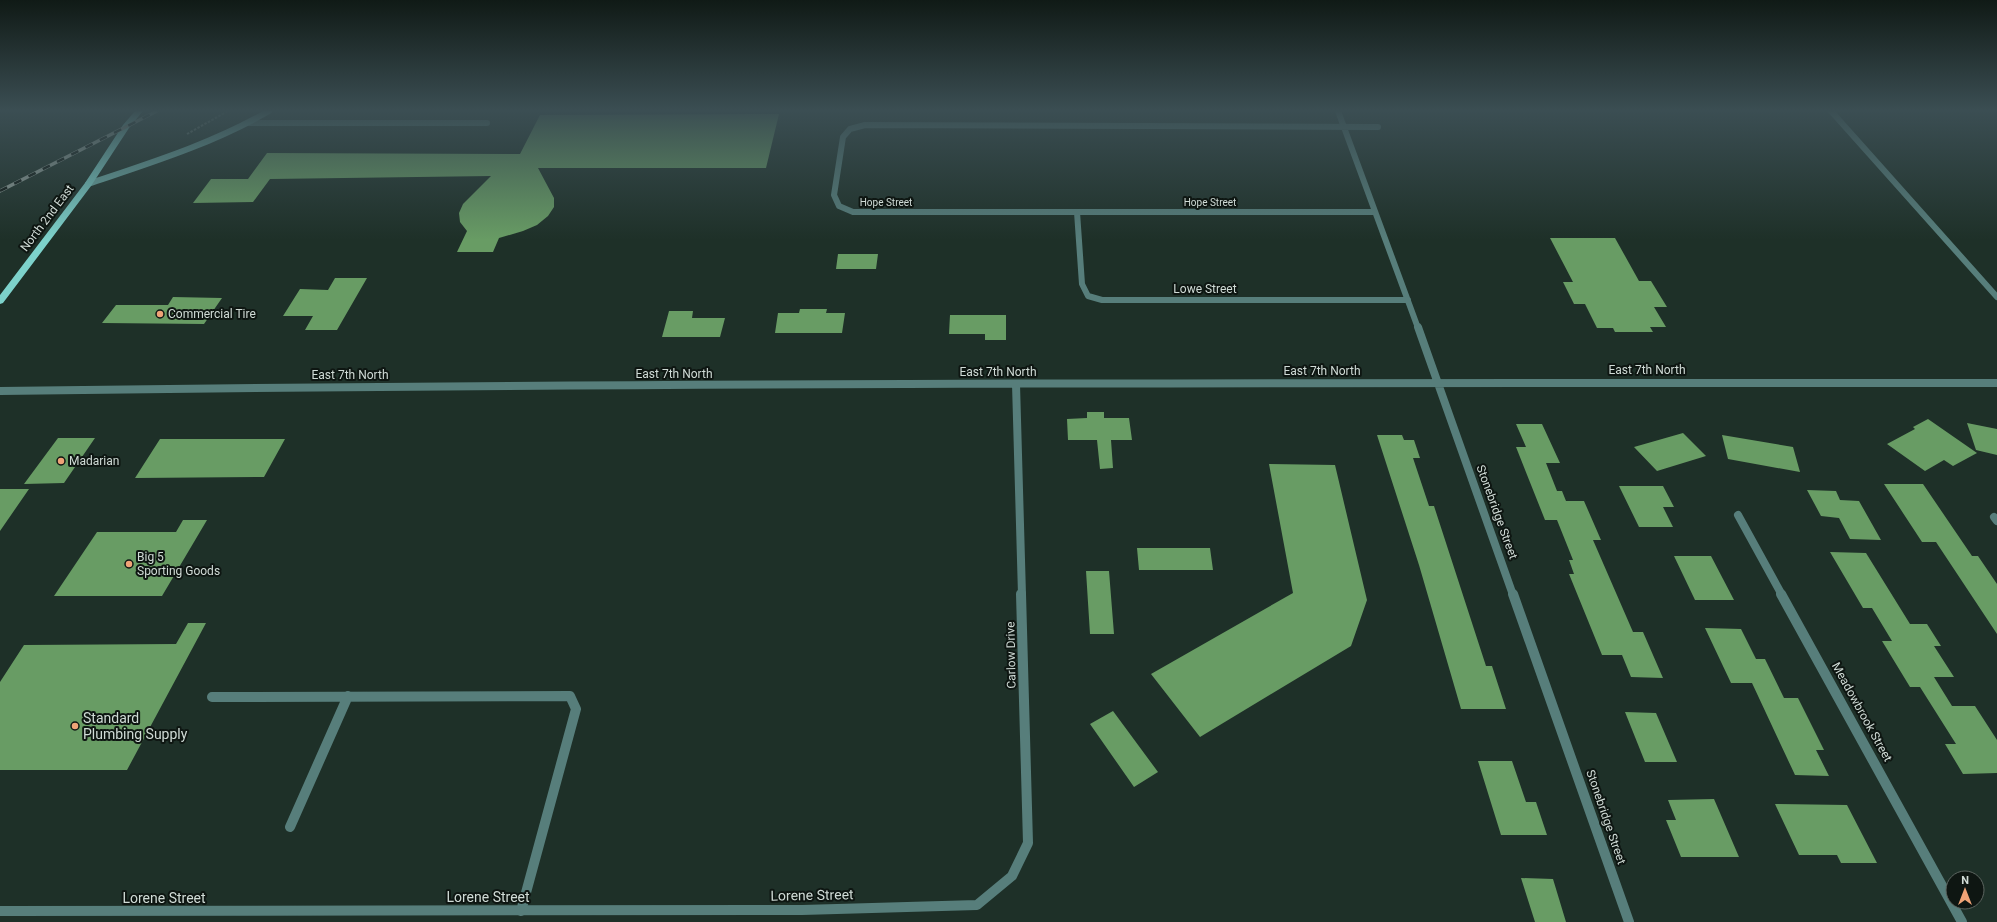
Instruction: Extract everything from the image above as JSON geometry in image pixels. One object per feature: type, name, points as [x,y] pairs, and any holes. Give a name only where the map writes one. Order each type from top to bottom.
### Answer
[{"type":"main road","name":"North 2nd East","points":[[0,301],[88,184],[108,154]]},
{"type":"main road","points":[[88,184],[180,154]]},
{"type":"street","name":"Hope Street","points":[[840,154],[834,195],[839,206],[853,212],[1375,212]]},
{"type":"street","name":"Stonebridge Street","points":[[1354,154],[1438,382],[1629,922]]},
{"type":"street","points":[[1869,154],[1997,297]]},
{"type":"street","name":"Lowe Street","points":[[1077,212],[1082,284],[1088,296],[1102,300],[1408,300]]},
{"type":"street","name":"East 7th North","points":[[0,391],[238,388],[1438,382],[1997,383]]},
{"type":"street","name":"Carlow Drive","points":[[977,905],[1012,876],[1028,843],[1016,384]]},
{"type":"street","name":"Meadowbrook Street","points":[[1738,515],[1962,922]]},
{"type":"street","points":[[212,696],[570,696],[576,709],[521,911]]},
{"type":"street","points":[[290,827],[348,696]]},
{"type":"street","name":"Lorene Street","points":[[0,911],[802,910],[977,905]]},
{"type":"building","points":[[266,154],[769,154],[766,168],[538,168],[554,198],[554,207],[548,216],[537,225],[499,238],[493,252],[457,252],[467,231],[460,222],[459,213],[463,204],[491,176],[270,179],[253,202],[193,203],[211,179],[248,179]]},
{"type":"building","points":[[1550,238],[1615,238],[1639,281],[1651,281],[1667,307],[1654,307],[1666,327],[1650,327],[1653,332],[1615,332],[1613,328],[1597,328],[1585,304],[1574,304],[1563,282],[1573,282]]},
{"type":"building","points":[[838,254],[878,254],[876,269],[836,269]]},
{"type":"building","points":[[335,278],[367,278],[337,330],[305,330],[313,316],[283,316],[300,289],[328,290]]},
{"type":"building","name":"Commercial Tire","points":[[173,297],[222,298],[204,324],[102,323],[116,305],[168,305]]},
{"type":"building","points":[[800,309],[827,309],[826,313],[845,313],[842,333],[775,333],[778,313],[799,313]]},
{"type":"building","points":[[669,311],[693,311],[692,318],[725,318],[720,337],[662,337]]},
{"type":"building","points":[[950,315],[1006,315],[1006,340],[985,340],[985,334],[949,334]]},
{"type":"building","points":[[1087,412],[1104,412],[1104,418],[1129,418],[1132,440],[1111,440],[1113,468],[1100,469],[1097,440],[1068,440],[1067,419],[1087,418]]},
{"type":"building","points":[[1928,419],[1977,453],[1953,466],[1944,460],[1925,471],[1887,444],[1915,429],[1913,427]]},
{"type":"building","points":[[1967,423],[1997,429],[1997,455],[1976,450]]},
{"type":"building","points":[[1516,424],[1542,424],[1560,463],[1546,463],[1557,491],[1562,491],[1566,501],[1584,501],[1601,540],[1593,540],[1633,632],[1643,632],[1663,678],[1631,677],[1622,655],[1602,655],[1569,574],[1574,574],[1569,560],[1573,560],[1557,520],[1545,520],[1516,447],[1526,447]]},
{"type":"building","points":[[1683,433],[1706,456],[1657,471],[1634,447]]},
{"type":"building","points":[[1377,435],[1402,435],[1404,440],[1414,440],[1420,458],[1413,458],[1429,506],[1434,506],[1486,666],[1492,666],[1506,709],[1461,709],[1419,565]]},
{"type":"building","points":[[1722,435],[1793,447],[1800,472],[1728,459]]},
{"type":"building","name":"Madarian","points":[[58,438],[95,438],[64,483],[24,484]]},
{"type":"building","points":[[160,439],[285,439],[264,477],[135,478]]},
{"type":"building","points":[[1269,464],[1335,465],[1367,600],[1351,646],[1200,737],[1151,674],[1293,593]]},
{"type":"building","points":[[1884,484],[1923,484],[1972,556],[1978,556],[1997,584],[1997,634],[1936,542],[1922,542]]},
{"type":"building","points":[[1619,486],[1663,486],[1674,507],[1663,507],[1673,527],[1639,527]]},
{"type":"building","points":[[0,489],[29,489],[0,531]]},
{"type":"building","points":[[1807,490],[1836,491],[1840,500],[1859,501],[1881,540],[1850,539],[1839,518],[1821,516]]},
{"type":"building","name":"Big 5 Sporting Goods","points":[[183,520],[207,520],[162,596],[54,596],[97,532],[176,532]]},
{"type":"building","points":[[1137,548],[1210,548],[1213,570],[1139,570]]},
{"type":"building","points":[[1830,552],[1866,553],[1910,624],[1927,624],[1941,646],[1934,646],[1954,677],[1934,677],[1952,706],[1975,706],[1997,740],[1997,773],[1963,774],[1945,744],[1956,744],[1920,687],[1910,687],[1882,641],[1892,641],[1872,608],[1863,608]]},
{"type":"building","points":[[1674,556],[1711,556],[1734,600],[1695,600]]},
{"type":"building","points":[[1086,571],[1109,571],[1114,634],[1090,634]]},
{"type":"building","name":"Standard Plumbing Supply","points":[[188,623],[206,623],[127,770],[0,770],[0,682],[24,645],[176,644]]},
{"type":"building","points":[[1705,628],[1741,629],[1756,659],[1765,659],[1784,698],[1798,698],[1824,750],[1816,750],[1829,776],[1795,775],[1752,683],[1731,683]]},
{"type":"building","points":[[1113,711],[1158,772],[1134,787],[1090,724]]},
{"type":"building","points":[[1625,712],[1656,713],[1677,762],[1645,762]]},
{"type":"building","points":[[1478,761],[1512,761],[1526,802],[1536,802],[1547,835],[1501,835]]},
{"type":"building","points":[[1714,799],[1739,857],[1681,857],[1666,820],[1676,820],[1668,800]]},
{"type":"building","points":[[1775,804],[1847,805],[1877,863],[1841,863],[1837,855],[1799,855]]},
{"type":"building","points":[[1521,878],[1553,879],[1566,922],[1535,922]]},
{"type":"railway","points":[[0,191],[73,154]]},
{"type":"place","name":"Commercial Tire","points":[[160,314]]},
{"type":"place","name":"Madarian","points":[[61,461]]},
{"type":"place","name":"Big 5 Sporting Goods","points":[[129,564]]},
{"type":"place","name":"Standard Plumbing Supply","points":[[75,726]]}]
